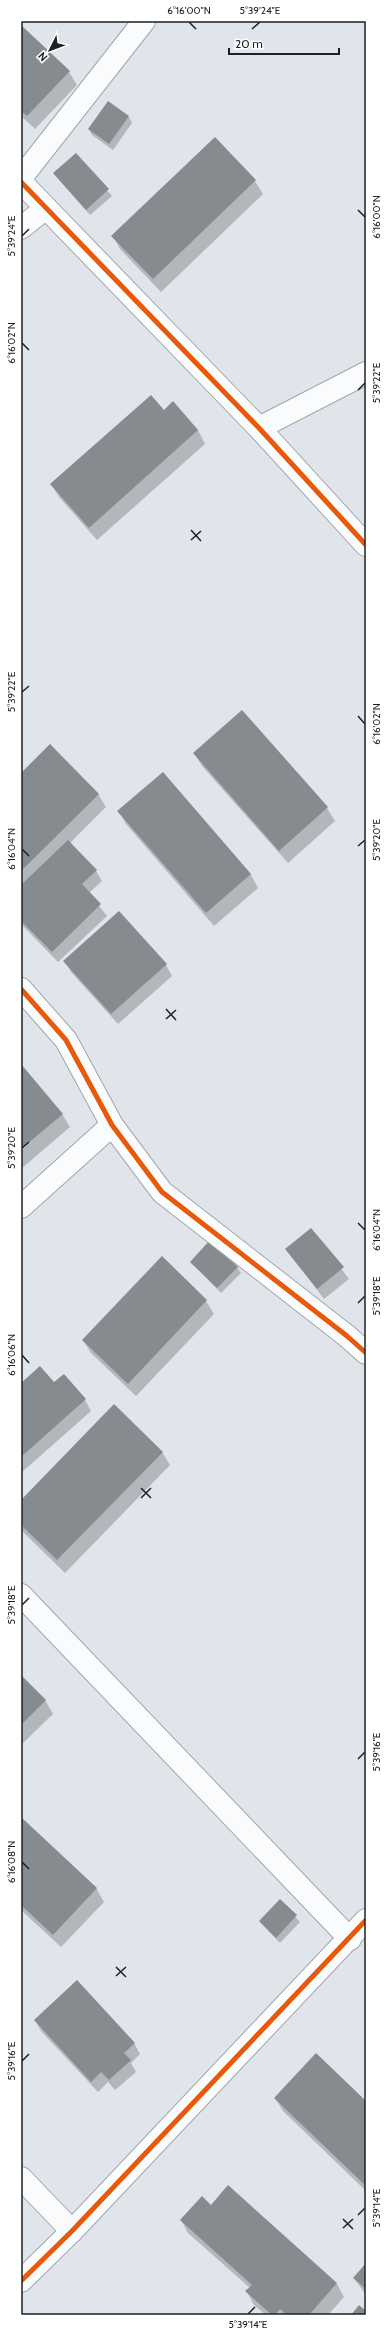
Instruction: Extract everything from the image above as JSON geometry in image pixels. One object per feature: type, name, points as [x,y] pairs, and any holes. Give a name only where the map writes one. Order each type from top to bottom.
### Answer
[{"type":"street","points":[[21,178],[144,21]]},
{"type":"street","points":[[21,182],[259,428],[366,545]]},
{"type":"street","points":[[21,228],[46,208]]},
{"type":"street","points":[[259,428],[366,373]]},
{"type":"street","points":[[21,989],[66,1040],[112,1125],[162,1192],[347,1336],[366,1353]]},
{"type":"street","points":[[21,1206],[112,1125]]},
{"type":"street","points":[[21,1595],[350,1939]]},
{"type":"street","points":[[21,2281],[72,2231],[350,1939],[366,1920]]},
{"type":"street","points":[[21,2178],[72,2231]]},
{"type":"building","points":[[21,25],[70,71],[27,116],[21,111]]},
{"type":"building","points":[[108,101],[129,116],[109,144],[88,129]]},
{"type":"building","points":[[215,137],[256,180],[153,279],[111,236]]},
{"type":"building","points":[[76,153],[109,189],[86,210],[53,173]]},
{"type":"building","points":[[151,395],[164,410],[173,401],[198,430],[89,528],[50,484]]},
{"type":"building","points":[[242,710],[328,807],[279,851],[193,753]]},
{"type":"building","points":[[50,744],[99,794],[21,871],[21,773]]},
{"type":"building","points":[[163,772],[251,874],[206,913],[117,811]]},
{"type":"building","points":[[68,840],[97,870],[82,884],[101,904],[52,952],[21,921],[21,885]]},
{"type":"building","points":[[119,911],[167,964],[111,1014],[63,961]]},
{"type":"building","points":[[21,1064],[63,1114],[21,1149]]},
{"type":"building","points":[[311,1228],[344,1267],[317,1289],[285,1249]]},
{"type":"building","points":[[210,1240],[238,1267],[217,1288],[190,1262]]},
{"type":"building","points":[[162,1256],[207,1300],[128,1384],[82,1340]]},
{"type":"building","points":[[40,1366],[54,1382],[64,1374],[86,1399],[21,1457],[21,1383]]},
{"type":"building","points":[[114,1404],[163,1452],[57,1560],[21,1525],[21,1500]]},
{"type":"building","points":[[21,1675],[46,1700],[21,1725]]},
{"type":"building","points":[[21,1817],[97,1888],[53,1935],[21,1905]]},
{"type":"building","points":[[280,1899],[297,1915],[276,1938],[259,1921]]},
{"type":"building","points":[[77,1980],[135,2043],[124,2053],[131,2060],[109,2080],[101,2072],[91,2082],[34,2020]]},
{"type":"building","points":[[316,2053],[366,2101],[366,2186],[274,2098]]},
{"type":"building","points":[[228,2185],[337,2283],[309,2315],[287,2315],[280,2309],[275,2315],[272,2315],[245,2291],[252,2285],[180,2220],[202,2196],[211,2205]]},
{"type":"building","points":[[366,2263],[366,2289],[353,2278]]},
{"type":"building","points":[[359,2305],[366,2311],[366,2315],[351,2315]]},
{"type":"cycle path","points":[[21,182],[259,428],[366,545]]},
{"type":"cycle path","points":[[21,989],[66,1040],[112,1125],[162,1192],[347,1336],[366,1353]]},
{"type":"cycle path","points":[[21,2281],[72,2231],[366,1920]]}]
